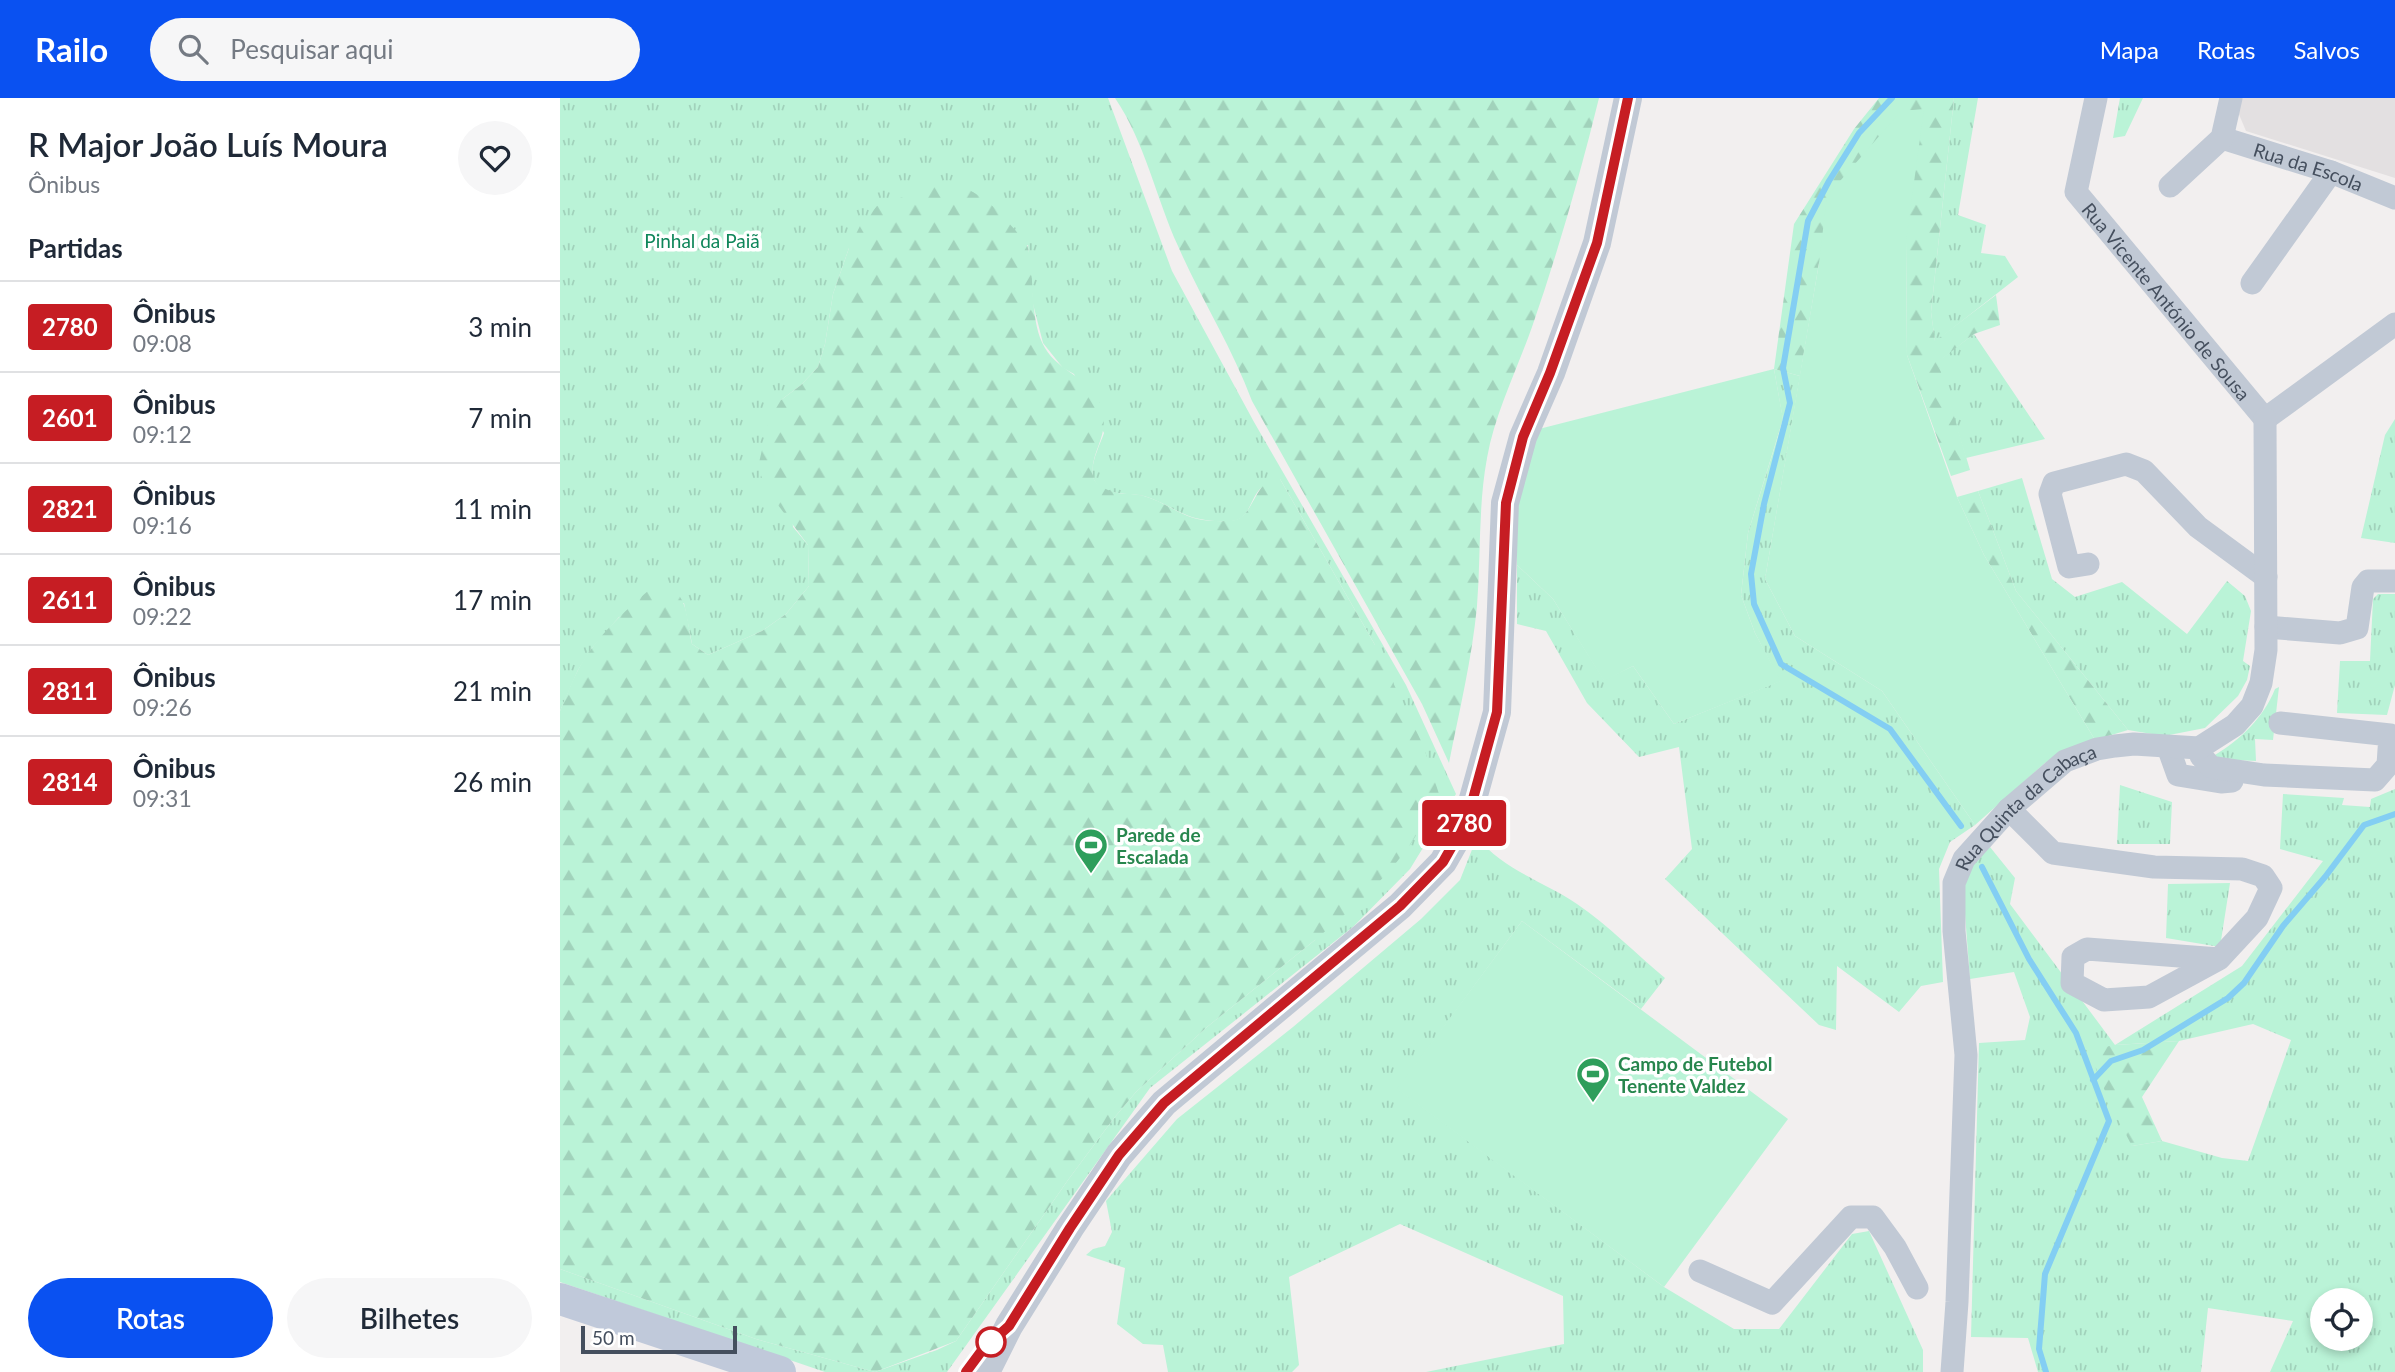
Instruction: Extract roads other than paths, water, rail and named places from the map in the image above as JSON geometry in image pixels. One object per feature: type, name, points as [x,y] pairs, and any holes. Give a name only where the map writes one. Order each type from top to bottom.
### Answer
[{"type":"main road","points":[[560,1299],[780,1372]]},
{"type":"street","points":[[986,1372],[1009,1326],[1070,1228],[1119,1155],[1164,1103],[1400,906],[1443,862],[1459,834],[1471,806],[1497,712],[1506,503],[1523,437],[1550,373],[1597,243],[1628,98]]},
{"type":"street","name":"Rua Vicente António de Sousa","points":[[2096,98],[2076,192],[2265,419]]},
{"type":"street","points":[[2170,186],[2222,138],[2231,98]]},
{"type":"street","name":"Rua da Escola","points":[[2222,138],[2331,172],[2395,198]]},
{"type":"street","points":[[2252,283],[2331,172]]},
{"type":"street","points":[[2280,723],[2390,735],[2388,765],[2375,780],[2277,775],[2211,767],[2201,756],[2199,747],[2235,725],[2252,706],[2261,683],[2266,650],[2265,419],[2395,324]]},
{"type":"street","points":[[2088,564],[2068,567],[2050,494],[2054,483],[2126,464],[2144,471],[2198,527],[2266,577]]},
{"type":"street","points":[[2266,627],[2340,633],[2357,628],[2363,587],[2368,581],[2395,581]]},
{"type":"street","name":"Rua Quinta da Cabaça","points":[[1952,1372],[1966,1055],[1954,931],[1954,883],[1964,859],[2009,809],[2065,761],[2097,749],[2134,744],[2199,747]]},
{"type":"street","points":[[2168,747],[2178,775],[2221,782],[2277,775]]},
{"type":"street","points":[[2009,809],[2053,853],[2154,867],[2242,869],[2263,876],[2271,888],[2257,918],[2219,959],[2149,997],[2104,1000],[2072,983],[2073,957],[2087,948],[2219,959]]},
{"type":"street","points":[[1700,1271],[1772,1303],[1851,1217],[1873,1217],[1895,1247],[1917,1288]]},
{"type":"street","points":[[966,1372],[983,1349],[1009,1326]]},
{"type":"waterway","points":[[1892,98],[1859,133],[1808,221],[1783,368],[1790,403],[1764,504],[1751,574],[1754,604],[1781,664],[1890,729],[1961,826]]},
{"type":"waterway","points":[[2093,1080],[2111,1061],[2143,1050],[2228,998],[2244,983],[2283,926],[2325,877],[2364,825],[2395,814]]},
{"type":"waterway","points":[[1982,867],[2029,959],[2076,1033],[2109,1121],[2045,1274],[2039,1349],[2046,1372]]},
{"type":"place","name":"Parede de Escalada","points":[[1091,875]]},
{"type":"place","name":"Campo de Futebol Tenente Valdez","points":[[1593,1104]]},
{"type":"park label","name":"Pinhal da Paiã","points":[[702,240]]}]
